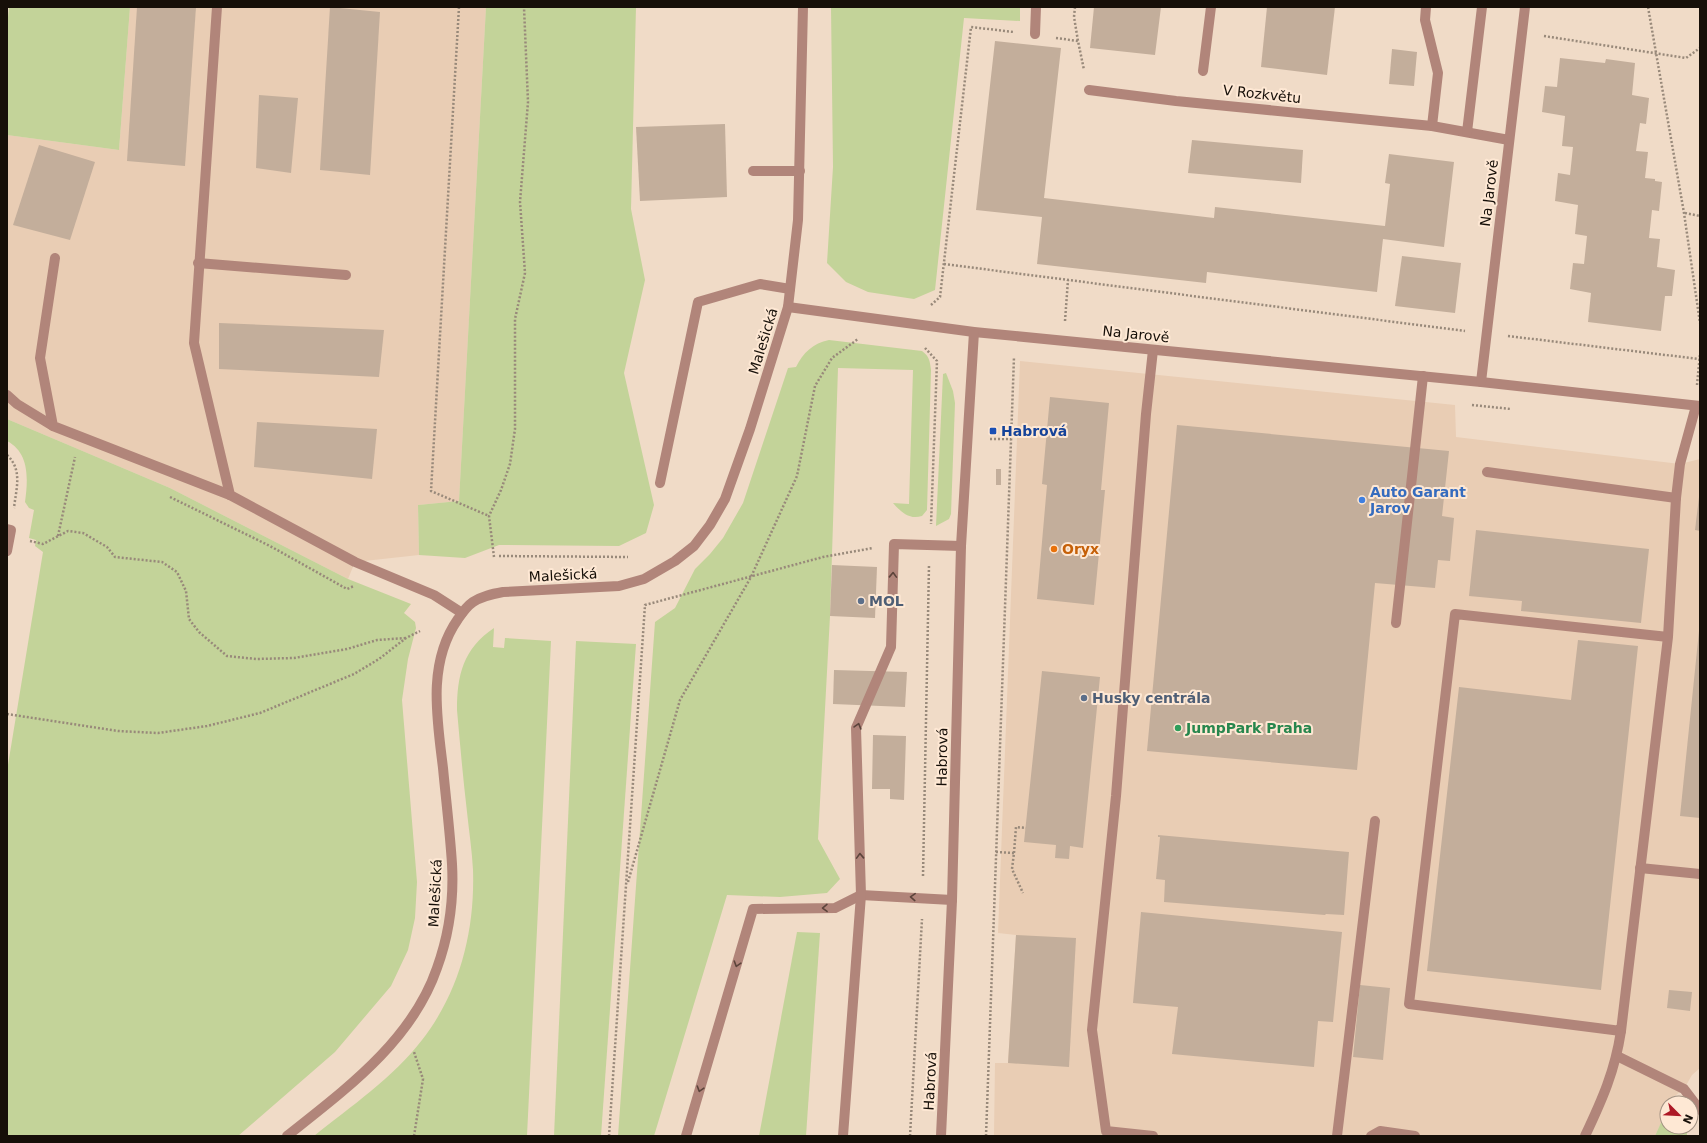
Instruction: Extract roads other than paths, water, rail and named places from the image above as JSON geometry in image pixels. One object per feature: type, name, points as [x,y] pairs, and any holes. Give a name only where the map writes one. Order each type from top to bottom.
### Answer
[{"type":"street","points":[[217,7],[198,262],[194,343],[230,495]]},
{"type":"street","name":"Malešická","points":[[288,1136],[360,1076],[388,1048],[406,1026],[424,998],[437,969],[448,933],[452,901],[452,865],[436,692],[440,659],[450,630],[462,613],[472,603],[488,595],[503,592],[619,586],[644,579],[674,561],[694,546],[710,526],[725,500],[750,429],[788,307],[798,220],[803,7]]},
{"type":"street","points":[[1035,34],[1036,7]]},
{"type":"street","points":[[1203,72],[1211,7]]},
{"type":"street","points":[[1426,7],[1425,20],[1438,73],[1432,126]]},
{"type":"street","points":[[1467,132],[1482,7]]},
{"type":"street","name":"Na Jarově","points":[[1481,382],[1525,7]]},
{"type":"street","name":"V Rozkvětu","points":[[1089,90],[1176,101],[1432,126],[1509,140]]},
{"type":"street","points":[[753,171],[800,171]]},
{"type":"street","points":[[53,426],[40,358],[54,258]]},
{"type":"street","points":[[198,262],[346,275]]},
{"type":"street","points":[[660,483],[698,302],[760,284],[790,289]]},
{"type":"street","name":"Na Jarově","points":[[788,307],[974,332],[1423,376],[1698,406]]},
{"type":"street","name":"Habrová","points":[[941,1136],[952,900],[961,546],[974,332]]},
{"type":"street","points":[[1153,350],[1146,414],[1116,796],[1092,1030],[1106,1131],[1153,1136]]},
{"type":"street","points":[[1396,623],[1423,376]]},
{"type":"street","points":[[7,395],[17,404],[53,426],[230,495],[355,562],[434,595],[462,613]]},
{"type":"street","points":[[1585,1136],[1606,1091],[1617,1056],[1621,1031],[1668,637],[1676,498],[1680,464],[1698,406]]},
{"type":"street","points":[[1486,472],[1676,498]]},
{"type":"street","points":[[7,552],[9,530]]},
{"type":"street","points":[[843,1136],[861,895],[856,728],[891,647],[894,544],[961,546]]},
{"type":"street","points":[[1621,1031],[1409,1004],[1453,630],[1455,614],[1668,637]]},
{"type":"street","points":[[1337,1136],[1375,821]]},
{"type":"street","points":[[1640,868],[1700,874]]},
{"type":"street","points":[[686,1136],[753,909],[835,908],[861,895],[952,900]]},
{"type":"street","points":[[1617,1056],[1684,1089],[1700,1110]]},
{"type":"street","points":[[1371,1136],[1380,1131],[1415,1136]]},
{"type":"place","name":"Habrová","points":[[993,431]]},
{"type":"place","name":"Auto Garant Jarov","points":[[1362,500]]},
{"type":"place","name":"Oryx","points":[[1054,549]]},
{"type":"place","name":"MOL","points":[[861,601]]},
{"type":"place","name":"Husky centrála","points":[[1084,698]]},
{"type":"place","name":"JumpPark Praha","points":[[1178,728]]}]
